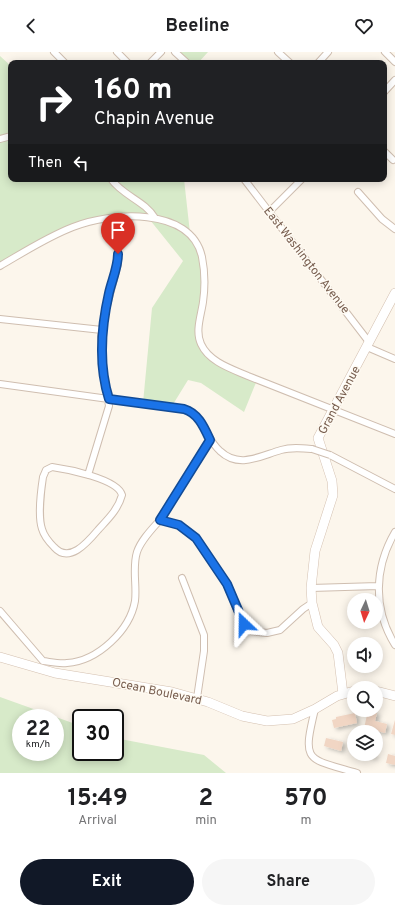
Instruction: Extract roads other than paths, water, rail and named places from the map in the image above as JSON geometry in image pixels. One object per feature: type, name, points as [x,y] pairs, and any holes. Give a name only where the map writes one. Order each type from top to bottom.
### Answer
[{"type":"street","points":[[54,52],[62,60]]},
{"type":"street","points":[[117,52],[125,60]]},
{"type":"street","points":[[153,60],[161,52]]},
{"type":"street","points":[[175,52],[183,60]]},
{"type":"street","points":[[278,52],[287,60]]},
{"type":"street","points":[[321,60],[328,52]]},
{"type":"street","points":[[385,52],[395,62]]},
{"type":"street","points":[[387,89],[395,80]]},
{"type":"street","points":[[387,154],[393,160]]},
{"type":"street","points":[[114,182],[121,191],[150,210],[155,218]]},
{"type":"street","name":"East Washington Avenue","points":[[246,182],[368,345],[395,359]]},
{"type":"street","points":[[269,212],[299,182]]},
{"type":"street","points":[[358,192],[382,219],[395,229]]},
{"type":"street","points":[[0,266],[59,233],[85,223],[120,218],[155,218],[172,222],[185,228],[193,236],[199,247],[204,267],[204,285],[199,337],[201,344],[209,355],[224,365],[248,376],[395,434]]},
{"type":"street","points":[[88,475],[109,406],[103,369],[102,330],[118,264],[118,250]]},
{"type":"street","name":"Grand Avenue","points":[[343,694],[338,653],[334,645],[318,627],[312,603],[311,588],[315,551],[333,495],[332,481],[318,438],[395,293]]},
{"type":"street","points":[[0,319],[102,330]]},
{"type":"street","points":[[0,384],[188,410],[196,416],[210,440],[225,455],[244,461],[256,459],[287,449],[312,449],[330,454],[395,489]]},
{"type":"street","points":[[0,611],[43,661],[67,663],[77,661],[102,648],[120,632],[134,606],[134,570],[137,552],[160,520],[210,440]]},
{"type":"street","points":[[52,467],[88,475],[117,487],[122,495],[120,501],[113,512],[79,549],[68,554],[60,553],[50,543],[42,528],[42,482],[44,473],[52,467]]},
{"type":"street","points":[[160,520],[179,525],[196,538],[227,584],[241,620],[251,631],[259,634],[280,630],[303,609],[312,603]]},
{"type":"street","points":[[395,532],[384,554],[378,586],[381,612],[395,645]]},
{"type":"street","points":[[182,578],[204,634],[204,651],[197,698]]},
{"type":"street","points":[[311,588],[378,586]]},
{"type":"street","name":"Ocean Boulevard","points":[[0,657],[39,669],[157,688],[197,698],[242,716],[267,721],[293,719],[347,693]]},
{"type":"street","points":[[383,693],[395,696]]},
{"type":"street","points":[[315,709],[308,742],[314,759],[322,763],[357,773]]}]
